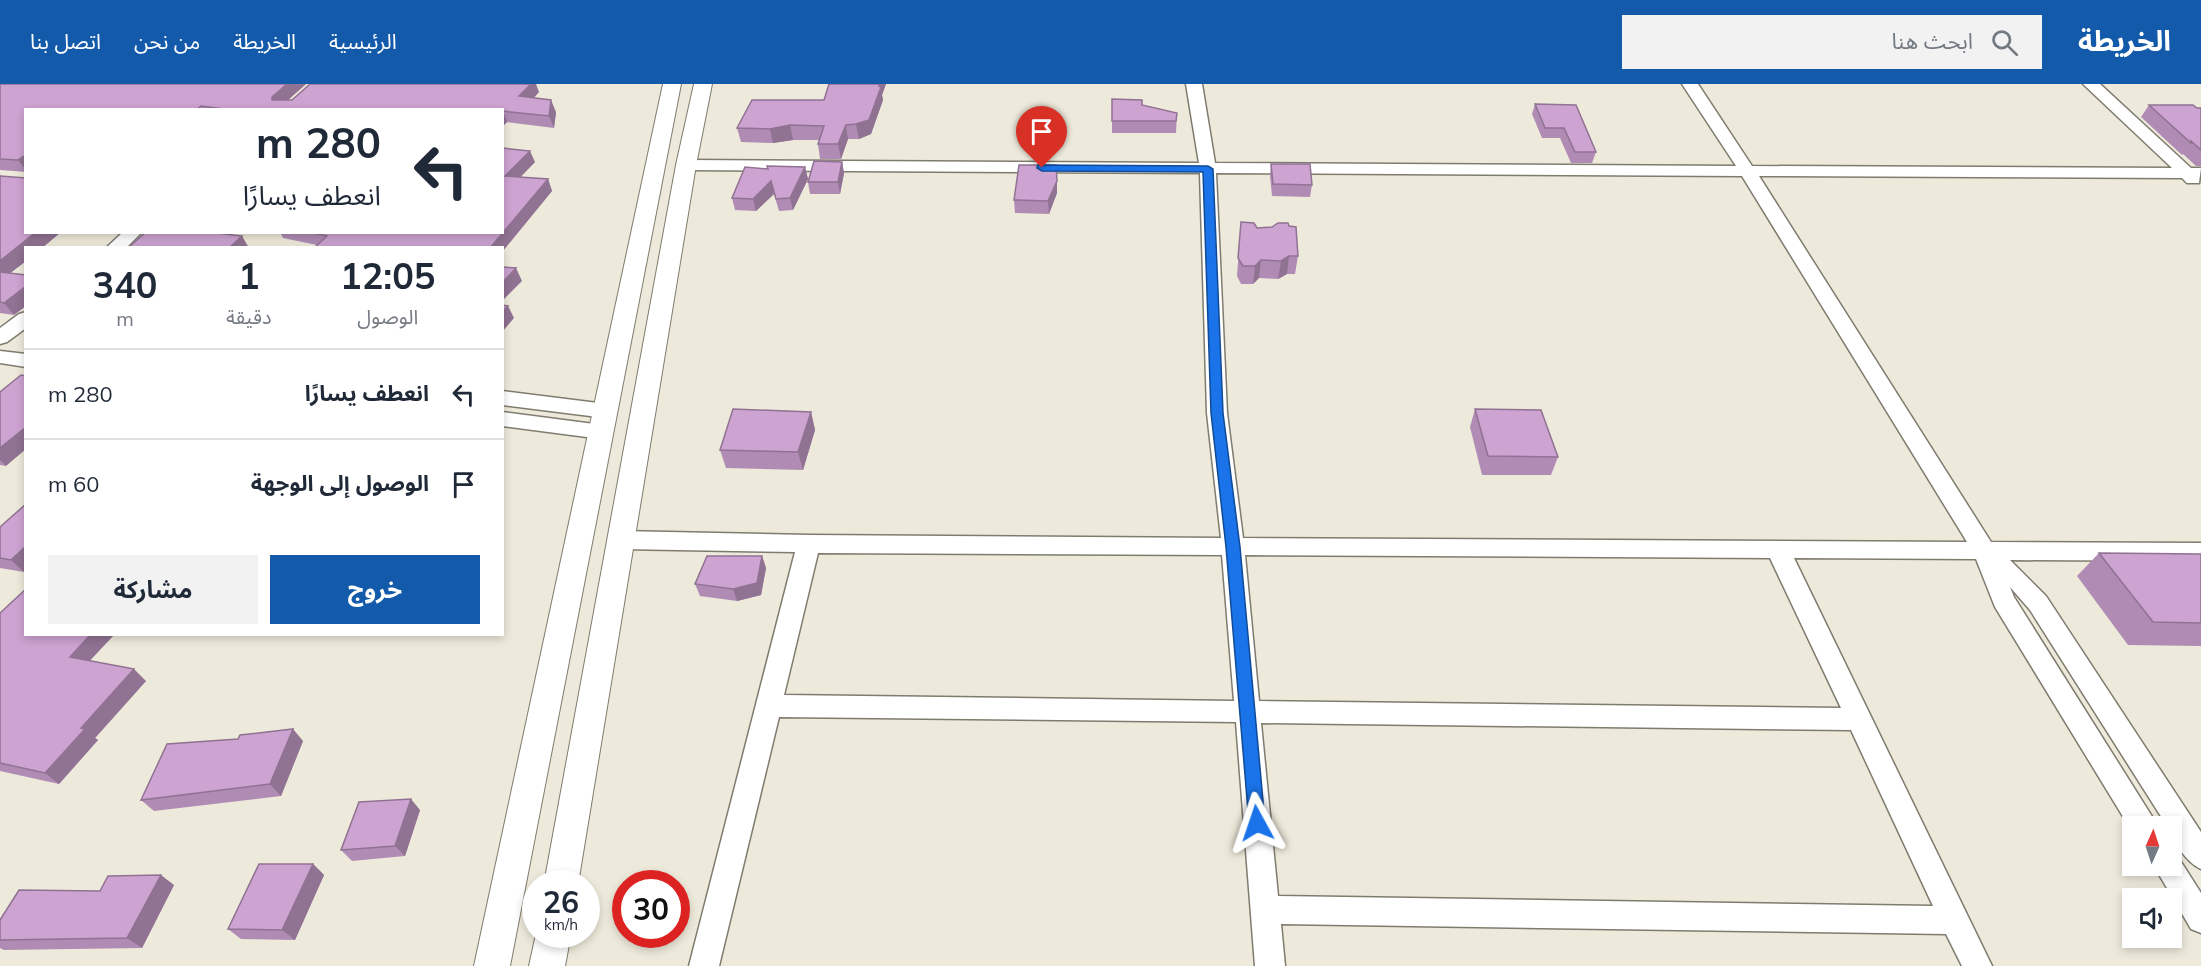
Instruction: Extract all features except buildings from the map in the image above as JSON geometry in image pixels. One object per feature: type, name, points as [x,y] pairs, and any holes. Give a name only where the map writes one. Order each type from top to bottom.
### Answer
[{"type":"street","points":[[492,966],[672,84]]},
{"type":"street","points":[[563,870],[686,165],[703,84]]},
{"type":"street","points":[[1194,84],[1208,169],[1217,413],[1233,547],[1270,966]]},
{"type":"street","points":[[1690,84],[1748,172],[1984,552],[2004,600],[2138,816]]},
{"type":"street","points":[[2091,84],[2194,173],[2201,186]]},
{"type":"street","points":[[686,165],[2194,173]]},
{"type":"street","points":[[648,201],[680,199]]},
{"type":"street","points":[[117,246],[132,234]]},
{"type":"street","points":[[0,337],[24,319]]},
{"type":"street","points":[[0,337],[24,340]]},
{"type":"street","points":[[0,357],[24,361]]},
{"type":"street","points":[[504,398],[604,421]]},
{"type":"street","points":[[504,420],[604,421]]},
{"type":"street","points":[[620,540],[809,544],[2201,552]]},
{"type":"street","points":[[704,966],[809,544]]},
{"type":"street","points":[[1778,550],[1977,966]]},
{"type":"street","points":[[1984,552],[2014,576],[2038,603],[2201,856]]},
{"type":"street","points":[[769,706],[1247,714],[1860,719]]},
{"type":"street","points":[[2174,876],[2201,919]]},
{"type":"street","points":[[1265,910],[1954,920]]},
{"type":"street","points":[[547,966],[550,948]]},
{"type":"route","points":[[1042,168],[1208,169],[1217,413],[1233,547],[1257,823]]}]
